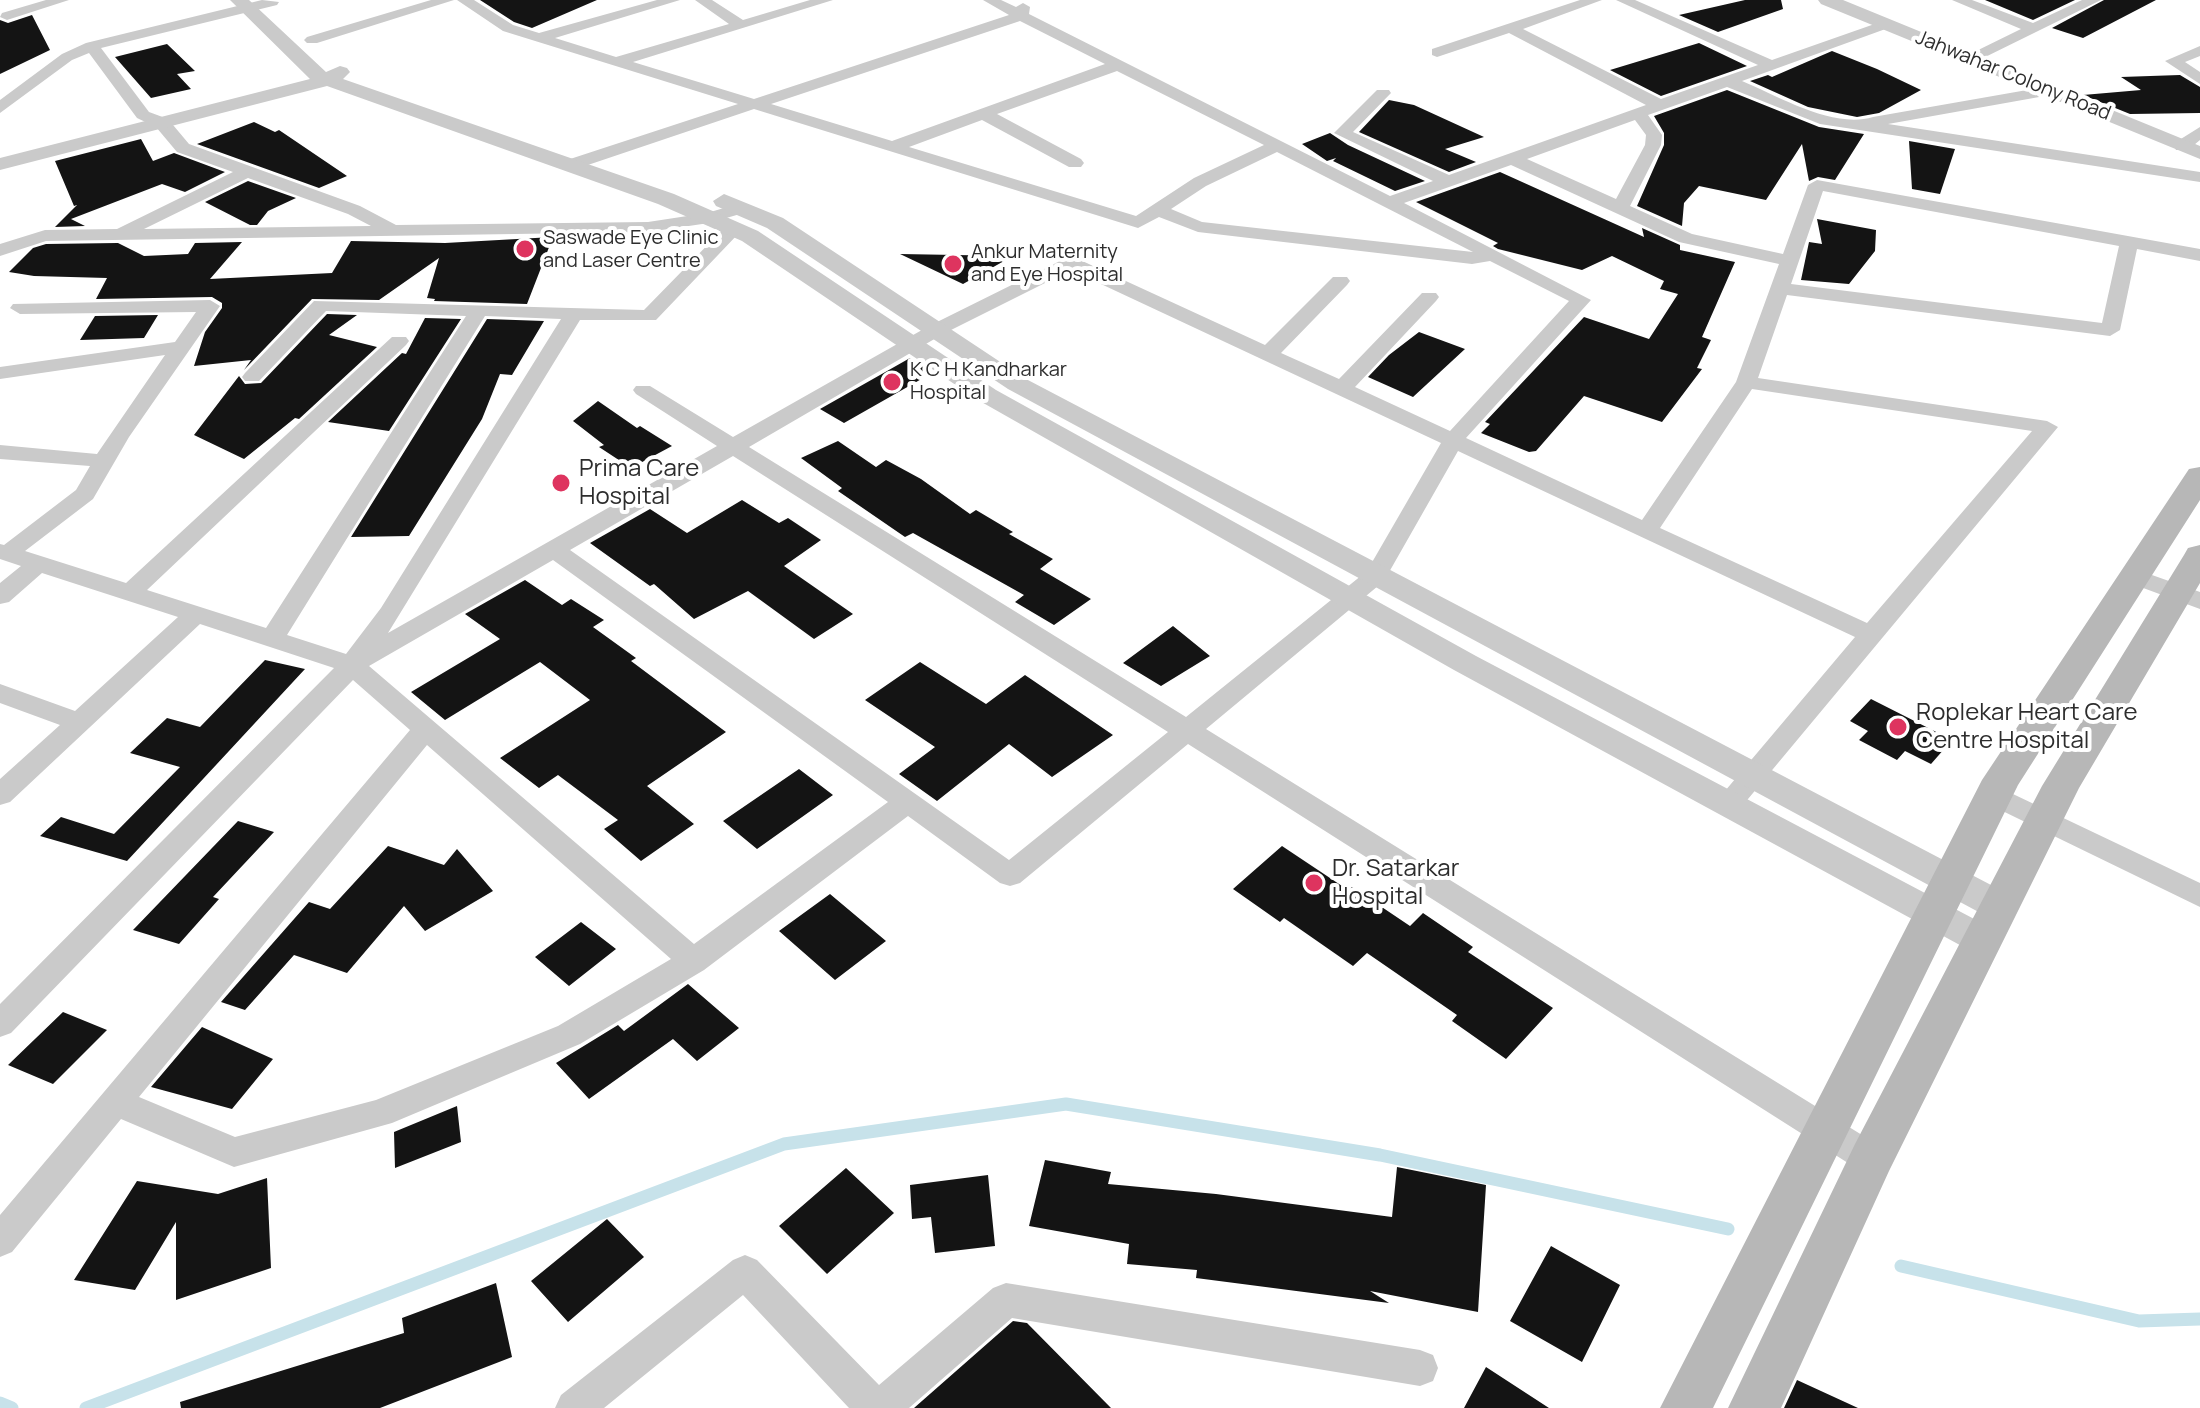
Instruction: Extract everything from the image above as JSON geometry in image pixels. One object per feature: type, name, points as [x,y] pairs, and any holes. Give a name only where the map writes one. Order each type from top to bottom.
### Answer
[{"type":"main road","points":[[1686,1408],[1994,795],[2200,476]]},
{"type":"main road","points":[[1754,1408],[1871,1159],[2044,819],[2188,597],[2200,555]]},
{"type":"street","points":[[7,16],[62,0]]},
{"type":"street","points":[[312,40],[447,0]]},
{"type":"street","points":[[464,0],[508,28],[1138,223],[1200,182],[1276,146]]},
{"type":"street","points":[[541,37],[673,0]]},
{"type":"street","points":[[702,0],[741,25]]},
{"type":"street","points":[[618,61],[826,0]]},
{"type":"street","points":[[555,550],[1010,875],[1376,576],[1454,439],[1581,300],[1118,65],[1023,8],[990,0]]},
{"type":"street","points":[[1437,52],[1595,0]]},
{"type":"street","points":[[1623,0],[1772,65]]},
{"type":"street","name":"Jahwahar Colony Road","points":[[1827,0],[2191,149]]},
{"type":"street","points":[[1959,0],[2034,29]]},
{"type":"street","points":[[1971,59],[2094,0]]},
{"type":"street","points":[[257,2],[329,73],[570,165],[727,218]]},
{"type":"street","points":[[0,108],[67,57],[91,46],[257,2],[312,40],[329,73]]},
{"type":"street","points":[[570,165],[1023,8]]},
{"type":"street","points":[[1388,203],[1886,24]]},
{"type":"street","points":[[1510,28],[1659,105]]},
{"type":"street","points":[[91,46],[152,119],[183,148],[354,210],[395,231]]},
{"type":"street","points":[[2200,51],[2173,61],[2200,79]]},
{"type":"street","points":[[892,147],[1118,65]]},
{"type":"street","points":[[0,164],[152,119],[329,73],[597,156],[727,218],[987,395],[1349,598],[1728,804],[1943,897],[1991,923]]},
{"type":"street","points":[[1727,81],[1820,119],[2200,177]]},
{"type":"street","points":[[1867,126],[1878,119],[2050,91]]},
{"type":"street","points":[[1383,93],[1342,133],[1448,181]]},
{"type":"street","points":[[1620,208],[1653,145],[1654,135],[1638,112]]},
{"type":"street","points":[[984,114],[1075,163]]},
{"type":"street","points":[[0,151],[152,119]]},
{"type":"street","points":[[2191,149],[2200,132]]},
{"type":"street","points":[[1511,158],[1686,238],[1789,261]]},
{"type":"street","points":[[118,235],[250,170]]},
{"type":"street","points":[[1647,530],[1746,382],[1817,185],[2200,255]]},
{"type":"street","points":[[1158,210],[1198,227],[1472,258],[1493,255]]},
{"type":"street","points":[[252,377],[321,305],[649,316],[727,218]]},
{"type":"street","points":[[0,250],[45,236],[648,227],[727,218],[775,223],[1017,384],[1753,775],[1943,897],[1991,923]]},
{"type":"street","points":[[1780,288],[2110,330],[2129,242]]},
{"type":"street","points":[[352,665],[936,330],[1071,263],[1871,635]]},
{"type":"street","points":[[1268,354],[1340,281]]},
{"type":"street","points":[[1342,388],[1429,297]]},
{"type":"street","points":[[4,552],[85,494],[104,461],[210,306],[20,308]]},
{"type":"street","points":[[272,639],[480,309]]},
{"type":"street","points":[[0,1024],[352,665],[390,613],[575,312]]},
{"type":"street","points":[[130,593],[399,341]]},
{"type":"street","points":[[0,373],[181,347]]},
{"type":"street","points":[[1728,804],[2047,427],[1746,382]]},
{"type":"street","points":[[643,390],[1871,1159]]},
{"type":"street","points":[[0,452],[104,461]]},
{"type":"street","points":[[4,552],[352,665],[693,961]]},
{"type":"street","points":[[0,596],[39,563]]},
{"type":"street","points":[[2135,577],[2188,597]]},
{"type":"street","points":[[0,795],[196,614]]},
{"type":"street","points":[[0,693],[79,722]]},
{"type":"street","points":[[0,1241],[426,729]]},
{"type":"street","points":[[1994,795],[2200,896]]},
{"type":"street","points":[[115,1102],[234,1152],[380,1113],[555,1041],[693,961],[907,802]]},
{"type":"street","points":[[574,1408],[745,1272],[878,1408],[1006,1300],[1420,1368]]},
{"type":"building","points":[[480,0],[597,0],[532,28],[514,22]]},
{"type":"building","points":[[1745,0],[1781,0],[1783,9],[1718,32],[1679,15]]},
{"type":"building","points":[[1985,0],[2075,0],[2033,20]]},
{"type":"building","points":[[2104,0],[2156,0],[2083,38],[2052,28]]},
{"type":"building","points":[[32,15],[50,50],[0,74],[0,20],[8,23]]},
{"type":"building","points":[[1699,43],[1747,66],[1661,96],[1610,70]]},
{"type":"building","points":[[167,44],[195,71],[177,74],[191,89],[151,98],[115,57]]},
{"type":"building","points":[[1832,51],[1921,90],[1879,113],[1857,117],[1808,107],[1750,81],[1768,75],[1772,77]]},
{"type":"building","points":[[2180,75],[2200,87],[2200,113],[2130,114],[2083,95],[2141,90],[2121,77]]},
{"type":"building","points":[[1727,90],[1819,127],[1864,134],[1835,180],[1818,177],[1809,181],[1802,144],[1766,200],[1699,186],[1684,203],[1682,226],[1637,206],[1664,145],[1664,133],[1654,116]]},
{"type":"building","points":[[1389,100],[1414,105],[1484,137],[1445,149],[1476,162],[1449,172],[1359,132]]},
{"type":"building","points":[[254,122],[275,132],[279,130],[347,176],[319,188],[197,144]]},
{"type":"building","points":[[1330,133],[1348,145],[1425,181],[1395,191],[1333,161],[1336,158],[1327,161],[1302,144]]},
{"type":"building","points":[[141,139],[153,161],[174,153],[225,172],[185,192],[162,184],[71,219],[85,226],[55,227],[77,205],[74,206],[55,161]]},
{"type":"building","points":[[1909,141],[1955,149],[1940,194],[1912,189]]},
{"type":"building","points":[[1500,172],[1644,237],[1642,228],[1680,245],[1680,250],[1735,262],[1702,337],[1711,340],[1697,368],[1702,369],[1662,422],[1584,396],[1536,451],[1529,452],[1481,433],[1490,424],[1485,422],[1584,317],[1649,339],[1678,294],[1660,289],[1664,281],[1612,256],[1582,270],[1498,249],[1493,246],[1498,243],[1416,202]]},
{"type":"building","points":[[248,181],[296,198],[268,211],[257,225],[250,225],[205,202]]},
{"type":"building","points":[[1817,219],[1876,230],[1875,251],[1849,284],[1801,280],[1809,242],[1822,244]]},
{"type":"building","points":[[553,237],[527,304],[434,301],[427,298],[439,258],[379,300],[312,299],[244,370],[251,360],[194,366],[205,332],[222,308],[222,303],[212,297],[96,299],[107,278],[34,276],[9,272],[33,248],[46,244],[118,243],[144,256],[188,254],[195,243],[242,242],[210,279],[332,273],[351,241],[445,243]]},
{"type":"building","points":[[900,254],[1013,256],[963,284]]},
{"type":"building","points":[[327,314],[357,315],[329,335],[377,347],[299,419],[295,418],[244,459],[194,435],[239,376],[245,384],[261,383]]},
{"type":"building","points":[[158,315],[144,338],[80,340],[95,316]]},
{"type":"building","points":[[425,318],[461,319],[389,431],[328,422],[402,353],[406,354]]},
{"type":"building","points":[[487,319],[544,321],[512,375],[500,374],[482,419],[409,536],[351,537]]},
{"type":"building","points":[[1419,332],[1465,349],[1413,397],[1368,377],[1389,355]]},
{"type":"building","points":[[910,358],[932,373],[844,423],[820,409]]},
{"type":"building","points":[[598,401],[637,428],[640,426],[672,446],[631,468],[599,447],[604,445],[573,421]]},
{"type":"building","points":[[838,441],[876,467],[886,460],[921,479],[970,514],[976,510],[1013,532],[1009,534],[1053,559],[1040,569],[1091,599],[1054,625],[1015,602],[1024,595],[913,533],[905,537],[838,491],[842,488],[801,458]]},
{"type":"building","points":[[742,500],[779,523],[788,518],[821,540],[784,566],[853,614],[814,639],[748,591],[694,619],[654,584],[650,586],[590,543],[650,509],[687,533]]},
{"type":"building","points":[[525,580],[562,605],[571,599],[604,620],[593,627],[636,658],[631,661],[726,732],[647,786],[694,824],[641,861],[604,829],[618,820],[558,775],[539,788],[500,758],[590,700],[540,662],[445,720],[411,692],[500,639],[465,614]]},
{"type":"building","points":[[1173,626],[1210,656],[1161,686],[1123,663]]},
{"type":"building","points":[[265,660],[305,669],[127,861],[40,836],[61,817],[114,834],[180,767],[130,753],[167,718],[200,727]]},
{"type":"building","points":[[920,662],[986,704],[1025,675],[1113,735],[1052,777],[1009,744],[937,801],[899,774],[935,747],[865,700]]},
{"type":"building","points":[[1871,699],[1952,740],[1931,764],[1905,751],[1897,760],[1859,740],[1868,731],[1850,721]]},
{"type":"building","points":[[799,769],[833,795],[757,849],[723,821]]},
{"type":"building","points":[[238,821],[274,832],[213,897],[219,899],[179,944],[133,930]]},
{"type":"building","points":[[388,846],[444,865],[457,849],[493,891],[425,931],[404,906],[347,973],[294,955],[245,1010],[221,1002],[309,902],[330,909]]},
{"type":"building","points":[[1282,846],[1410,926],[1423,913],[1473,947],[1468,952],[1553,1008],[1506,1059],[1452,1021],[1457,1015],[1367,953],[1353,966],[1284,918],[1280,922],[1233,889]]},
{"type":"building","points":[[830,894],[886,941],[835,980],[779,931]]},
{"type":"building","points":[[581,922],[616,949],[569,986],[535,957]]},
{"type":"building","points":[[688,984],[739,1028],[697,1061],[673,1039],[589,1099],[556,1063],[618,1025],[624,1031]]},
{"type":"building","points":[[63,1012],[107,1030],[53,1084],[8,1065]]},
{"type":"building","points":[[202,1027],[273,1059],[232,1109],[151,1087]]},
{"type":"building","points":[[457,1106],[461,1142],[395,1168],[394,1132]]},
{"type":"building","points":[[1045,1160],[1111,1172],[1108,1184],[1216,1194],[1392,1217],[1397,1167],[1486,1185],[1478,1312],[1370,1291],[1389,1303],[1196,1278],[1197,1270],[1127,1264],[1129,1244],[1029,1226]]},
{"type":"building","points":[[846,1168],[894,1213],[827,1274],[779,1226]]},
{"type":"building","points":[[988,1175],[995,1246],[935,1253],[931,1217],[912,1219],[910,1185]]},
{"type":"building","points":[[267,1178],[271,1268],[176,1300],[176,1222],[135,1290],[74,1280],[137,1181],[218,1194]]},
{"type":"building","points":[[607,1219],[644,1257],[568,1322],[531,1281]]},
{"type":"building","points":[[1551,1246],[1620,1285],[1582,1362],[1510,1321]]},
{"type":"building","points":[[496,1283],[512,1357],[380,1408],[181,1408],[180,1402],[404,1333],[402,1318]]},
{"type":"building","points":[[1013,1321],[1027,1323],[1111,1408],[914,1408]]},
{"type":"building","points":[[1486,1367],[1549,1408],[1464,1408]]},
{"type":"building","points":[[1797,1380],[1858,1408],[1784,1408]]},
{"type":"waterway","points":[[86,1408],[784,1144],[1066,1104],[1380,1155],[1728,1229]]},
{"type":"waterway","points":[[1901,1266],[2139,1321],[2200,1319]]},
{"type":"waterway","points":[[0,1403],[12,1408]]},
{"type":"place","name":"Saswade Eye Clinic and Laser Centre","points":[[525,249]]},
{"type":"place","name":"Ankur Maternity and Eye Hospital","points":[[953,264]]},
{"type":"place","name":"K C H Kandharkar Hospital","points":[[892,382]]},
{"type":"place","name":"Prima Care Hospital","points":[[561,483]]},
{"type":"place","name":"Roplekar Heart Care Centre Hospital","points":[[1898,727]]},
{"type":"place","name":"Dr. Satarkar Hospital","points":[[1314,883]]}]
